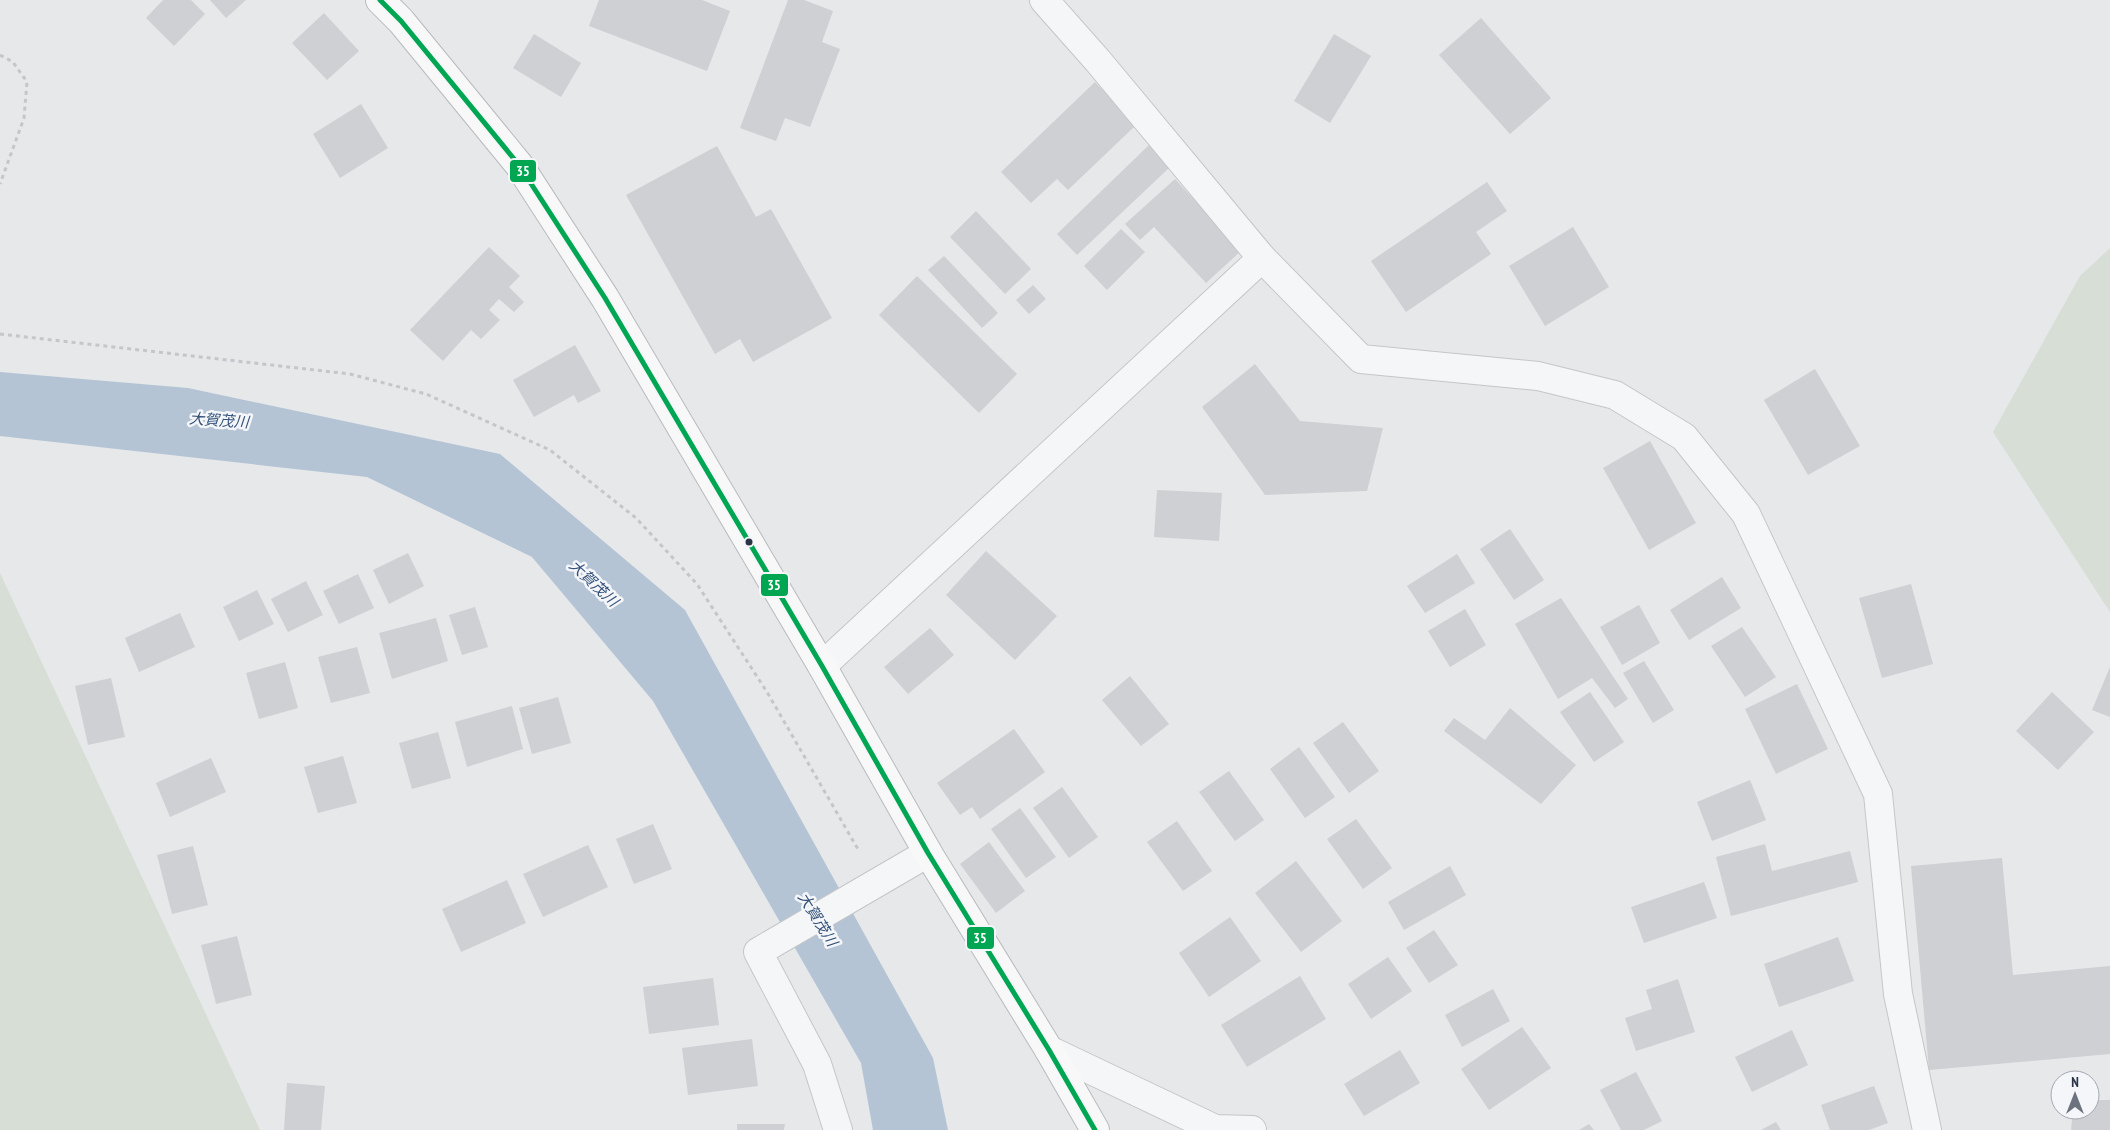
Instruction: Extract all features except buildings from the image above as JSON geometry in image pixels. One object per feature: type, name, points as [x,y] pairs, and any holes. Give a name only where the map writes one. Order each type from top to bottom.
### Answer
[{"type":"highway","points":[[380,0],[401,21],[519,165],[605,298],[822,666],[928,852],[1096,1130]]},
{"type":"street","points":[[1044,0],[1098,61],[1262,258],[1361,359],[1538,376],[1615,395],[1684,436],[1746,514],[1878,794],[1898,994],[1927,1130]]},
{"type":"street","points":[[822,666],[1262,258]]},
{"type":"street","points":[[838,1130],[817,1064],[758,952],[928,852]]},
{"type":"street","points":[[1049,1050],[1215,1128],[1252,1130]]},
{"type":"path","points":[[0,55],[13,62],[27,82],[24,118],[0,184]]},
{"type":"path","points":[[0,334],[350,374],[426,394],[550,450],[636,518],[697,584],[767,692],[872,885]]},
{"type":"shaded area","points":[[2110,248],[2110,612],[1993,432],[2080,276]]},
{"type":"shaded area","points":[[0,573],[260,1130],[0,1130]]},
{"type":"water","name":"大賀茂川","points":[[0,372],[188,388],[500,454],[685,610],[933,1058],[948,1130],[873,1130],[861,1063],[653,701],[532,557],[367,477],[0,436]]},
{"type":"transit line","name":"35","points":[[380,0],[401,21],[519,165],[605,298],[822,666],[928,853],[1049,1050],[1095,1130]]}]
